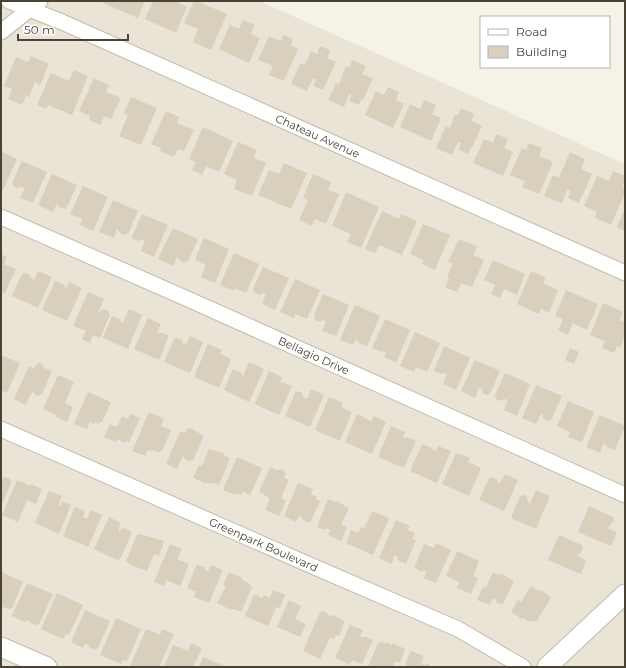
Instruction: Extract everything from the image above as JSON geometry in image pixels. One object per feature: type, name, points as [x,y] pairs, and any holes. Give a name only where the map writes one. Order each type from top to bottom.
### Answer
[{"type":"street","name":"Chateau Avenue","points":[[9,1],[35,5],[62,22],[625,273]]},
{"type":"street","points":[[1,32],[35,5]]},
{"type":"street","name":"Bellagio Drive","points":[[1,217],[625,495]]},
{"type":"street","name":"Greenpark Boulevard","points":[[1,429],[458,629],[523,667]]},
{"type":"street","points":[[547,667],[625,594]]},
{"type":"street","points":[[1,647],[47,667]]},
{"type":"shaded area","points":[[1,1],[259,1],[625,164],[625,667],[1,667]]},
{"type":"building","points":[[104,1],[145,1],[138,18],[103,3]]},
{"type":"building","points":[[153,1],[177,1],[187,7],[176,33],[145,19]]},
{"type":"building","points":[[194,1],[227,14],[211,50],[193,42],[198,29],[184,23]]},
{"type":"building","points":[[243,20],[255,25],[251,34],[260,38],[249,63],[219,49],[230,25],[239,29]]},
{"type":"building","points":[[283,35],[293,39],[291,45],[298,49],[284,81],[269,75],[273,66],[258,60],[269,36],[281,41]]},
{"type":"building","points":[[320,46],[330,50],[327,58],[336,62],[323,90],[313,86],[316,80],[313,78],[307,91],[291,84],[300,63],[305,65],[311,51],[317,54]]},
{"type":"building","points":[[31,56],[49,64],[40,85],[35,82],[29,97],[26,95],[22,105],[8,99],[12,89],[4,86],[16,57],[28,62]]},
{"type":"building","points":[[352,60],[366,66],[362,74],[373,78],[363,100],[361,100],[359,105],[349,101],[351,95],[349,94],[344,107],[328,100],[336,83],[339,84],[346,66],[349,68]]},
{"type":"building","points":[[74,70],[88,76],[72,115],[48,105],[46,109],[37,105],[51,73],[69,81]]},
{"type":"building","points":[[94,78],[109,85],[106,92],[121,98],[111,119],[104,116],[101,125],[89,120],[90,116],[79,111]]},
{"type":"building","points":[[388,87],[399,92],[396,100],[404,104],[393,128],[365,115],[376,91],[384,95]]},
{"type":"building","points":[[131,97],[157,108],[141,145],[119,136],[128,115],[124,113]]},
{"type":"building","points":[[424,100],[436,105],[432,114],[441,118],[431,141],[400,127],[410,104],[420,109]]},
{"type":"building","points":[[461,108],[474,114],[471,121],[482,126],[468,154],[458,149],[461,143],[458,142],[452,155],[436,148],[446,126],[450,128],[455,114],[458,115]]},
{"type":"building","points":[[166,111],[179,117],[177,123],[194,130],[184,151],[178,149],[174,157],[160,151],[161,148],[151,144]]},
{"type":"building","points":[[203,127],[233,141],[219,172],[206,166],[202,175],[192,170],[196,162],[189,159]]},
{"type":"building","points":[[496,134],[508,139],[504,148],[513,152],[503,176],[473,163],[484,139],[493,143]]},
{"type":"building","points":[[238,142],[257,150],[254,158],[266,163],[252,196],[234,189],[237,180],[224,174]]},
{"type":"building","points":[[529,143],[542,148],[539,156],[553,162],[539,194],[522,187],[525,181],[510,175],[522,148],[526,150]]},
{"type":"building","points":[[1,151],[17,159],[3,190],[1,189]]},
{"type":"building","points":[[570,152],[585,159],[581,169],[592,174],[579,203],[568,198],[571,191],[567,190],[562,203],[544,196],[553,175],[559,178]]},
{"type":"building","points":[[22,161],[47,172],[33,203],[20,198],[25,188],[17,188],[13,186],[12,183]]},
{"type":"building","points":[[284,163],[307,173],[291,209],[258,195],[269,170],[279,174]]},
{"type":"building","points":[[613,171],[625,176],[622,187],[625,188],[625,193],[611,225],[595,218],[597,212],[584,206],[597,176],[609,181]]},
{"type":"building","points":[[52,174],[77,185],[67,207],[64,209],[59,207],[57,203],[53,212],[38,205]]},
{"type":"building","points":[[313,174],[331,182],[328,190],[339,194],[326,224],[315,219],[312,226],[299,220],[308,200],[303,198]]},
{"type":"building","points":[[83,186],[108,197],[93,231],[80,225],[82,219],[70,214]]},
{"type":"building","points":[[346,192],[379,207],[361,248],[347,242],[351,234],[332,226]]},
{"type":"building","points":[[113,200],[138,211],[128,234],[124,235],[117,229],[114,238],[99,232]]},
{"type":"building","points":[[625,209],[625,231],[617,227]]},
{"type":"building","points":[[382,211],[399,219],[401,214],[417,221],[402,255],[379,245],[375,253],[365,249]]},
{"type":"building","points":[[142,214],[168,225],[154,257],[141,251],[145,241],[141,239],[138,241],[132,237]]},
{"type":"building","points":[[423,224],[450,235],[435,270],[422,264],[423,260],[410,254]]},
{"type":"building","points":[[173,228],[198,239],[188,261],[184,263],[177,257],[173,266],[158,259]]},
{"type":"building","points":[[204,238],[229,249],[215,283],[201,277],[206,265],[195,260]]},
{"type":"building","points":[[459,239],[477,246],[473,255],[484,260],[472,287],[461,283],[457,292],[445,287],[449,278],[447,277],[453,263],[448,262]]},
{"type":"building","points":[[234,253],[259,264],[246,293],[235,288],[234,291],[220,285]]},
{"type":"building","points":[[1,254],[7,257],[4,264],[16,269],[5,293],[1,292]]},
{"type":"building","points":[[493,260],[525,274],[517,295],[504,289],[500,298],[491,294],[495,285],[484,280]]},
{"type":"building","points":[[263,267],[289,278],[275,310],[262,304],[266,294],[263,293],[259,295],[254,292],[253,289]]},
{"type":"building","points":[[38,271],[52,277],[38,308],[12,296],[22,274],[25,273],[30,275],[34,280]]},
{"type":"building","points":[[531,271],[546,278],[543,283],[558,290],[549,313],[541,309],[539,314],[517,304]]},
{"type":"building","points":[[295,279],[320,290],[307,319],[295,314],[294,318],[280,312]]},
{"type":"building","points":[[55,281],[65,285],[64,287],[67,288],[69,282],[82,288],[67,321],[42,310]]},
{"type":"building","points":[[566,290],[598,304],[587,330],[573,323],[568,335],[558,330],[563,319],[555,316]]},
{"type":"building","points":[[88,292],[104,299],[98,313],[103,309],[108,311],[110,315],[100,338],[93,335],[90,343],[82,339],[86,331],[73,326]]},
{"type":"building","points":[[323,294],[349,305],[336,336],[322,331],[326,322],[323,320],[320,322],[315,320],[314,316]]},
{"type":"building","points":[[603,303],[623,312],[620,320],[625,322],[625,336],[620,348],[617,346],[614,353],[602,348],[605,341],[590,335]]},
{"type":"building","points":[[355,305],[380,316],[367,346],[357,342],[358,340],[356,339],[353,345],[340,340]]},
{"type":"building","points":[[129,309],[142,315],[128,349],[103,338],[112,316],[121,320],[120,321],[123,323]]},
{"type":"building","points":[[148,318],[161,324],[157,333],[168,335],[159,360],[134,349]]},
{"type":"building","points":[[385,319],[410,330],[396,363],[384,357],[386,352],[372,348]]},
{"type":"building","points":[[415,332],[440,343],[427,372],[416,367],[414,372],[400,366]]},
{"type":"building","points":[[190,336],[203,342],[190,373],[164,362],[174,339],[177,338],[182,340],[183,344],[186,345]]},
{"type":"building","points":[[208,344],[222,350],[220,354],[231,359],[219,388],[194,377]]},
{"type":"building","points":[[444,346],[470,358],[456,390],[443,384],[447,374],[441,374],[434,370]]},
{"type":"building","points":[[570,348],[579,352],[574,364],[565,360]]},
{"type":"building","points":[[1,355],[20,363],[7,393],[1,390]]},
{"type":"building","points":[[475,360],[500,371],[490,394],[487,395],[482,393],[482,389],[479,388],[475,398],[461,391]]},
{"type":"building","points":[[249,362],[264,369],[249,402],[224,390],[233,369],[242,373],[241,375],[243,376]]},
{"type":"building","points":[[39,363],[43,365],[44,368],[52,371],[42,394],[38,396],[32,392],[26,405],[14,399],[29,366],[34,369]]},
{"type":"building","points":[[269,371],[282,377],[280,383],[282,382],[292,386],[279,415],[255,404]]},
{"type":"building","points":[[505,373],[530,384],[517,416],[504,410],[508,400],[504,399],[501,401],[496,399],[495,395]]},
{"type":"building","points":[[58,375],[74,382],[65,403],[73,407],[67,422],[56,417],[57,415],[43,409]]},
{"type":"building","points":[[536,385],[562,396],[551,420],[547,421],[543,419],[543,415],[541,414],[536,424],[522,418]]},
{"type":"building","points":[[311,389],[324,395],[310,427],[285,416],[295,393],[297,391],[302,393],[303,397],[307,399]]},
{"type":"building","points":[[88,392],[111,402],[102,422],[98,424],[95,422],[94,424],[90,422],[87,429],[74,424]]},
{"type":"building","points":[[329,397],[343,403],[341,407],[352,412],[340,441],[315,430]]},
{"type":"building","points":[[568,401],[594,412],[582,442],[568,437],[570,432],[557,426]]},
{"type":"building","points":[[149,412],[164,419],[161,426],[171,430],[162,451],[158,452],[153,450],[152,452],[148,450],[145,456],[132,451]]},
{"type":"building","points":[[130,414],[140,418],[129,442],[126,441],[125,443],[117,439],[116,442],[104,437],[110,424],[117,427],[122,416],[128,419]]},
{"type":"building","points":[[357,414],[371,421],[374,416],[386,422],[372,454],[345,442]]},
{"type":"building","points":[[600,415],[625,426],[615,450],[605,446],[606,444],[604,443],[600,453],[586,447]]},
{"type":"building","points":[[391,426],[405,432],[403,437],[406,439],[406,437],[416,441],[404,468],[378,457]]},
{"type":"building","points":[[190,428],[204,436],[193,460],[189,461],[183,456],[177,469],[166,464],[180,431],[186,433],[187,429]]},
{"type":"building","points":[[422,444],[436,451],[438,446],[451,451],[437,483],[410,471]]},
{"type":"building","points":[[209,449],[223,453],[230,458],[219,485],[207,482],[207,484],[193,478],[199,465],[202,466]]},
{"type":"building","points":[[456,453],[470,458],[468,462],[481,468],[469,496],[442,484]]},
{"type":"building","points":[[237,457],[262,468],[250,495],[243,491],[241,495],[237,493],[236,495],[223,490]]},
{"type":"building","points":[[270,467],[284,471],[286,474],[284,478],[289,480],[281,498],[286,501],[279,516],[265,510],[270,498],[259,492]]},
{"type":"building","points":[[505,474],[518,480],[504,511],[479,500],[489,478],[492,477],[500,483]]},
{"type":"building","points":[[6,477],[10,479],[11,483],[1,507],[1,479]]},
{"type":"building","points":[[17,480],[30,486],[31,484],[42,489],[36,504],[27,500],[18,522],[2,515]]},
{"type":"building","points":[[298,483],[313,489],[311,494],[317,497],[316,499],[320,501],[310,523],[301,519],[302,517],[299,516],[296,522],[284,516]]},
{"type":"building","points":[[536,490],[550,496],[536,529],[511,518],[520,496],[527,496],[528,502],[530,503]]},
{"type":"building","points":[[49,491],[62,496],[58,506],[60,507],[62,501],[71,505],[59,534],[35,523]]},
{"type":"building","points":[[328,499],[335,502],[337,501],[349,508],[341,525],[347,527],[341,541],[328,535],[330,530],[317,527]]},
{"type":"building","points":[[589,506],[613,517],[614,520],[608,528],[617,532],[611,546],[578,532]]},
{"type":"building","points":[[75,507],[85,511],[83,517],[87,519],[91,510],[102,515],[88,547],[63,536]]},
{"type":"building","points":[[372,511],[389,518],[373,555],[346,543],[351,530],[358,533],[361,527],[364,529]]},
{"type":"building","points":[[109,517],[121,523],[118,531],[120,532],[121,528],[124,528],[132,533],[119,561],[94,549]]},
{"type":"building","points":[[396,520],[410,526],[408,530],[415,533],[412,539],[416,540],[406,564],[397,560],[398,557],[395,555],[391,564],[379,558]]},
{"type":"building","points":[[140,534],[164,541],[159,556],[154,554],[147,571],[131,565],[126,561],[137,535]]},
{"type":"building","points":[[559,535],[582,545],[583,548],[581,553],[577,556],[586,560],[581,574],[548,560]]},
{"type":"building","points":[[436,543],[451,550],[436,583],[424,578],[426,572],[423,570],[422,572],[414,568],[424,544],[434,548]]},
{"type":"building","points":[[170,544],[182,549],[177,559],[189,564],[180,586],[166,580],[164,586],[154,582]]},
{"type":"building","points":[[457,551],[479,561],[473,576],[478,578],[471,594],[457,588],[459,582],[446,576]]},
{"type":"building","points":[[197,564],[208,571],[211,565],[223,570],[209,603],[194,597],[196,592],[187,588]]},
{"type":"building","points":[[1,572],[23,582],[12,608],[9,609],[3,607],[1,608]]},
{"type":"building","points":[[229,572],[242,578],[241,579],[250,584],[252,587],[241,612],[234,609],[231,610],[217,603],[226,586],[223,585]]},
{"type":"building","points":[[493,572],[499,575],[502,574],[514,581],[503,604],[497,603],[493,598],[490,605],[477,600],[483,587],[486,588]]},
{"type":"building","points":[[27,583],[53,594],[39,624],[35,625],[27,620],[25,622],[12,616]]},
{"type":"building","points":[[531,586],[538,591],[541,590],[551,598],[536,622],[522,619],[511,612],[518,600],[521,602]]},
{"type":"building","points":[[273,590],[285,595],[280,608],[276,607],[268,626],[245,616],[254,595],[257,595],[262,599],[264,595],[270,598]]},
{"type":"building","points":[[57,593],[83,605],[69,635],[66,634],[63,639],[41,629]]},
{"type":"building","points":[[289,600],[301,606],[295,619],[306,624],[300,637],[277,627]]},
{"type":"building","points":[[85,610],[110,621],[98,648],[95,650],[85,643],[83,648],[71,642]]},
{"type":"building","points":[[323,611],[332,617],[333,615],[345,621],[339,636],[336,635],[334,639],[330,638],[320,659],[303,651],[320,612]]},
{"type":"building","points":[[116,618],[141,629],[127,661],[123,660],[121,664],[100,655]]},
{"type":"building","points":[[350,625],[363,630],[360,636],[373,640],[362,664],[352,660],[350,665],[335,658]]},
{"type":"building","points":[[146,629],[160,635],[162,629],[174,634],[159,667],[130,667]]},
{"type":"building","points":[[382,642],[392,645],[392,643],[405,649],[400,663],[395,661],[392,667],[368,667],[378,643]]},
{"type":"building","points":[[191,643],[202,648],[193,667],[164,667],[173,645],[188,651]]},
{"type":"building","points":[[411,651],[424,656],[421,663],[424,665],[428,664],[432,667],[408,667],[405,665]]},
{"type":"building","points":[[203,657],[227,667],[199,667]]}]
